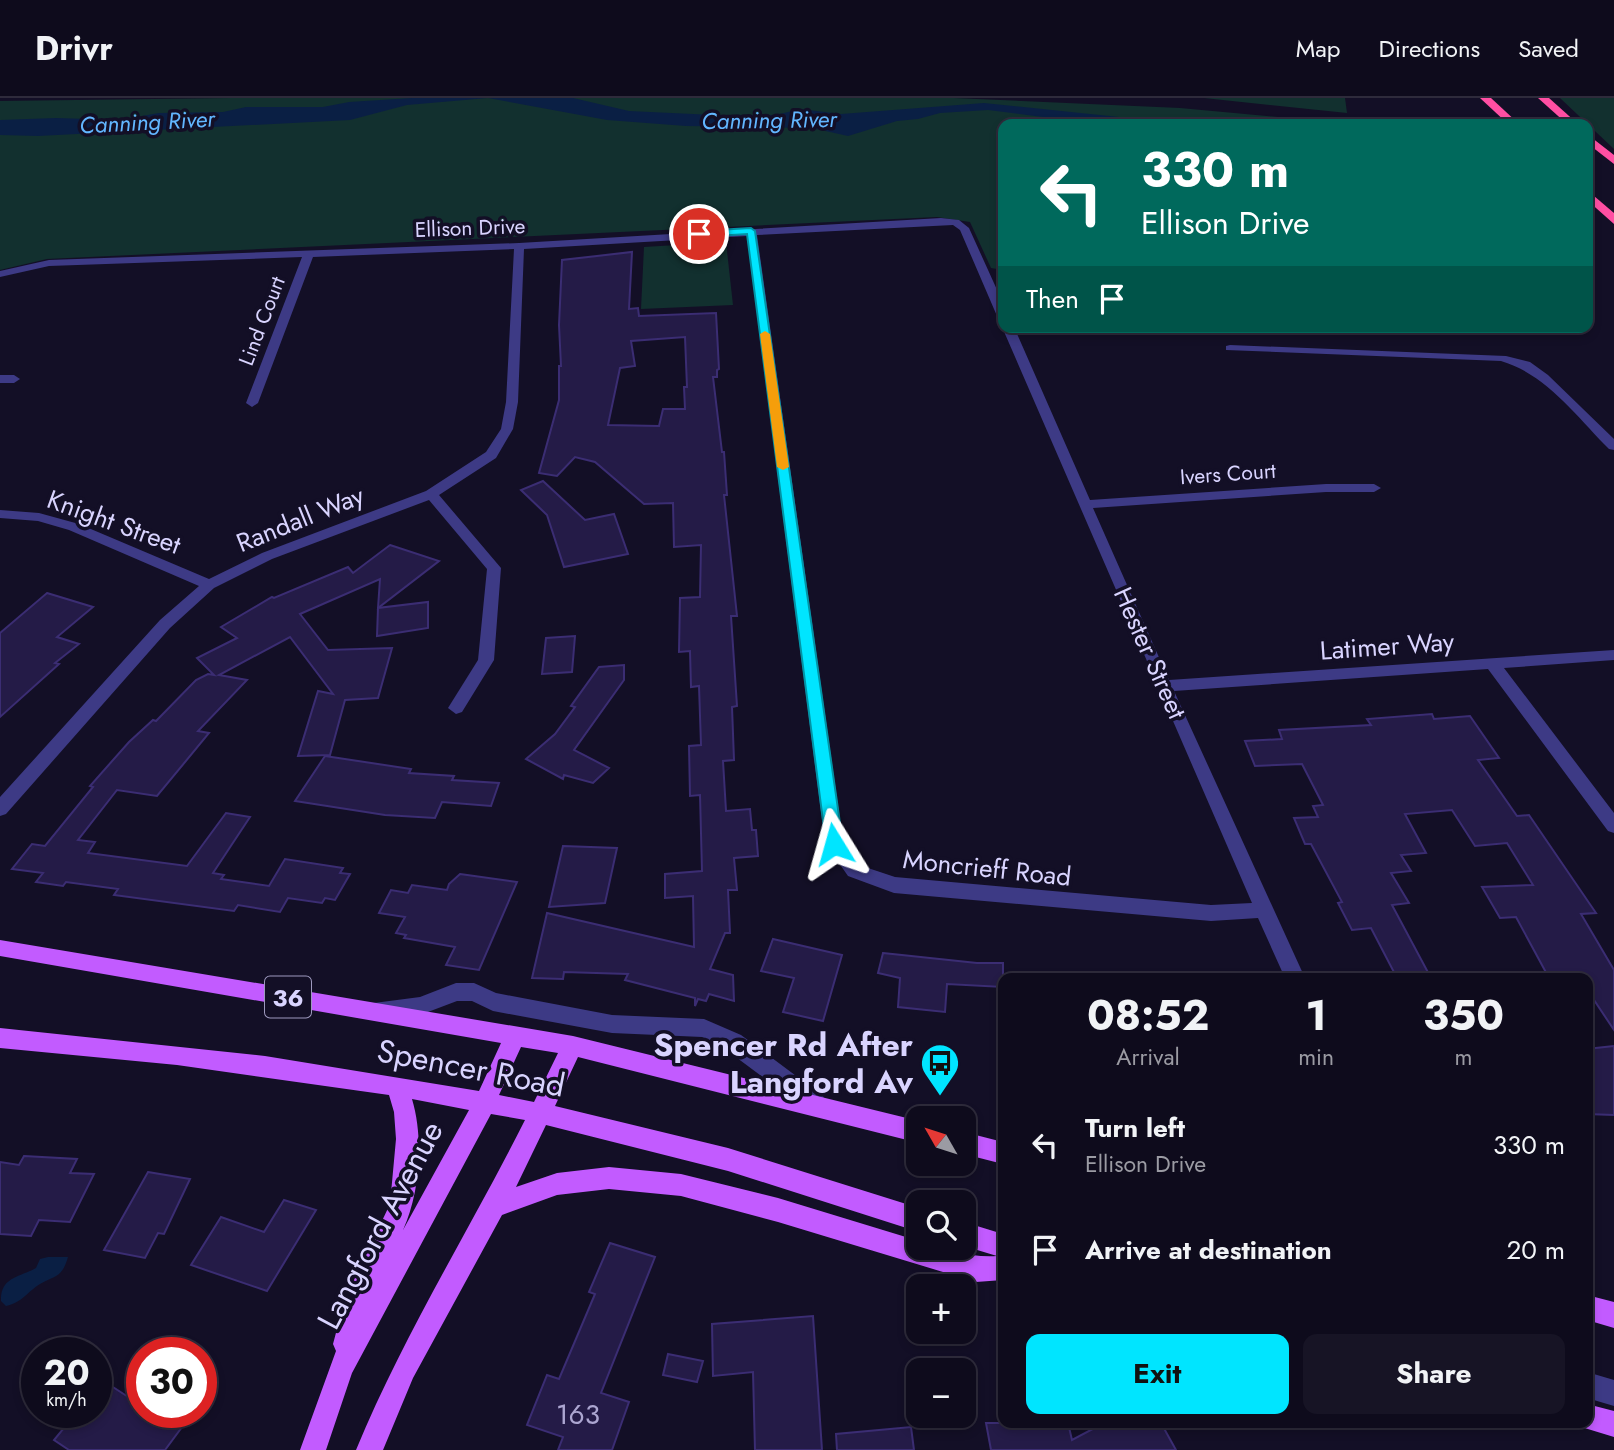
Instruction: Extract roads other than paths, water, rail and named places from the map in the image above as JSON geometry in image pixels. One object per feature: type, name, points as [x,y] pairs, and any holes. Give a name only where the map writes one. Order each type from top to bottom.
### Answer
[{"type":"highway","points":[[1485,98],[1508,119]]},
{"type":"highway","points":[[1543,98],[1567,119]]},
{"type":"highway","points":[[1593,142],[1614,161]]},
{"type":"highway","points":[[1593,199],[1614,220]]},
{"type":"main road","name":"Spencer Road","points":[[0,948],[573,1046],[906,1129]]},
{"type":"main road","name":"Langford Avenue","points":[[313,1450],[341,1368],[484,1104],[515,1036]]},
{"type":"main road","name":"Spencer Road","points":[[0,1038],[131,1048],[398,1087],[538,1113],[702,1152],[906,1216]]},
{"type":"main road","points":[[369,1450],[404,1369],[494,1206],[573,1046]]},
{"type":"main road","points":[[341,1368],[357,1299],[402,1206],[407,1139],[405,1112],[398,1087]]},
{"type":"main road","points":[[976,1146],[998,1152]]},
{"type":"main road","points":[[494,1206],[557,1184],[610,1178],[681,1185],[778,1210],[975,1270],[998,1268]]},
{"type":"main road","points":[[976,1238],[998,1244]]},
{"type":"main road","points":[[1593,1309],[1614,1315]]},
{"type":"main road","points":[[1593,1419],[1614,1424]]},
{"type":"street","name":"Ellison Drive","points":[[0,274],[49,263],[519,246],[941,221],[956,222],[964,228],[998,305]]},
{"type":"street","name":"Moncrieff Road","points":[[751,231],[834,844],[855,871],[894,885],[1211,913],[1264,910]]},
{"type":"street","name":"Randall Way","points":[[0,809],[164,624],[209,585],[267,556],[431,494],[491,456],[506,429],[512,402],[519,246]]},
{"type":"street","name":"Lind Court","points":[[252,403],[309,253]]},
{"type":"street","name":"Hester Street","points":[[1011,333],[1293,973]]},
{"type":"street","points":[[1230,348],[1502,358],[1526,365],[1544,377],[1614,446]]},
{"type":"street","points":[[0,379],[15,379]]},
{"type":"street","name":"Ivers Court","points":[[1085,504],[1326,488],[1374,488]]},
{"type":"street","points":[[431,494],[494,568],[486,660],[457,708]]},
{"type":"street","name":"Knight Street","points":[[0,514],[39,517],[74,527],[209,585]]},
{"type":"street","name":"Latimer Way","points":[[1164,686],[1614,655]]},
{"type":"street","points":[[1492,663],[1614,827]]},
{"type":"street","name":"Spencer Road","points":[[364,1010],[420,1006],[456,992],[474,992],[493,1002],[612,1024],[704,1028],[733,1042],[823,1108]]},
{"type":"street","points":[[1593,1387],[1614,1393]]},
{"type":"water","name":"Canning River","points":[[412,98],[488,98],[407,105],[350,120],[38,136],[0,135],[0,120],[119,120],[159,113],[223,112],[246,107],[323,107],[349,102]]},
{"type":"water","name":"Canning River","points":[[488,98],[573,98],[629,111],[714,115],[776,115],[800,109],[841,114],[984,103],[1138,119],[1058,119],[988,110],[940,113],[897,121],[848,136],[812,128],[686,126],[607,120]]},
{"type":"water","points":[[68,1257],[58,1275],[40,1284],[17,1302],[6,1306],[1,1301],[7,1282],[36,1268],[40,1259]]},
{"type":"place","name":"Spencer Rd After Langford Av","points":[[940,1097]]}]
